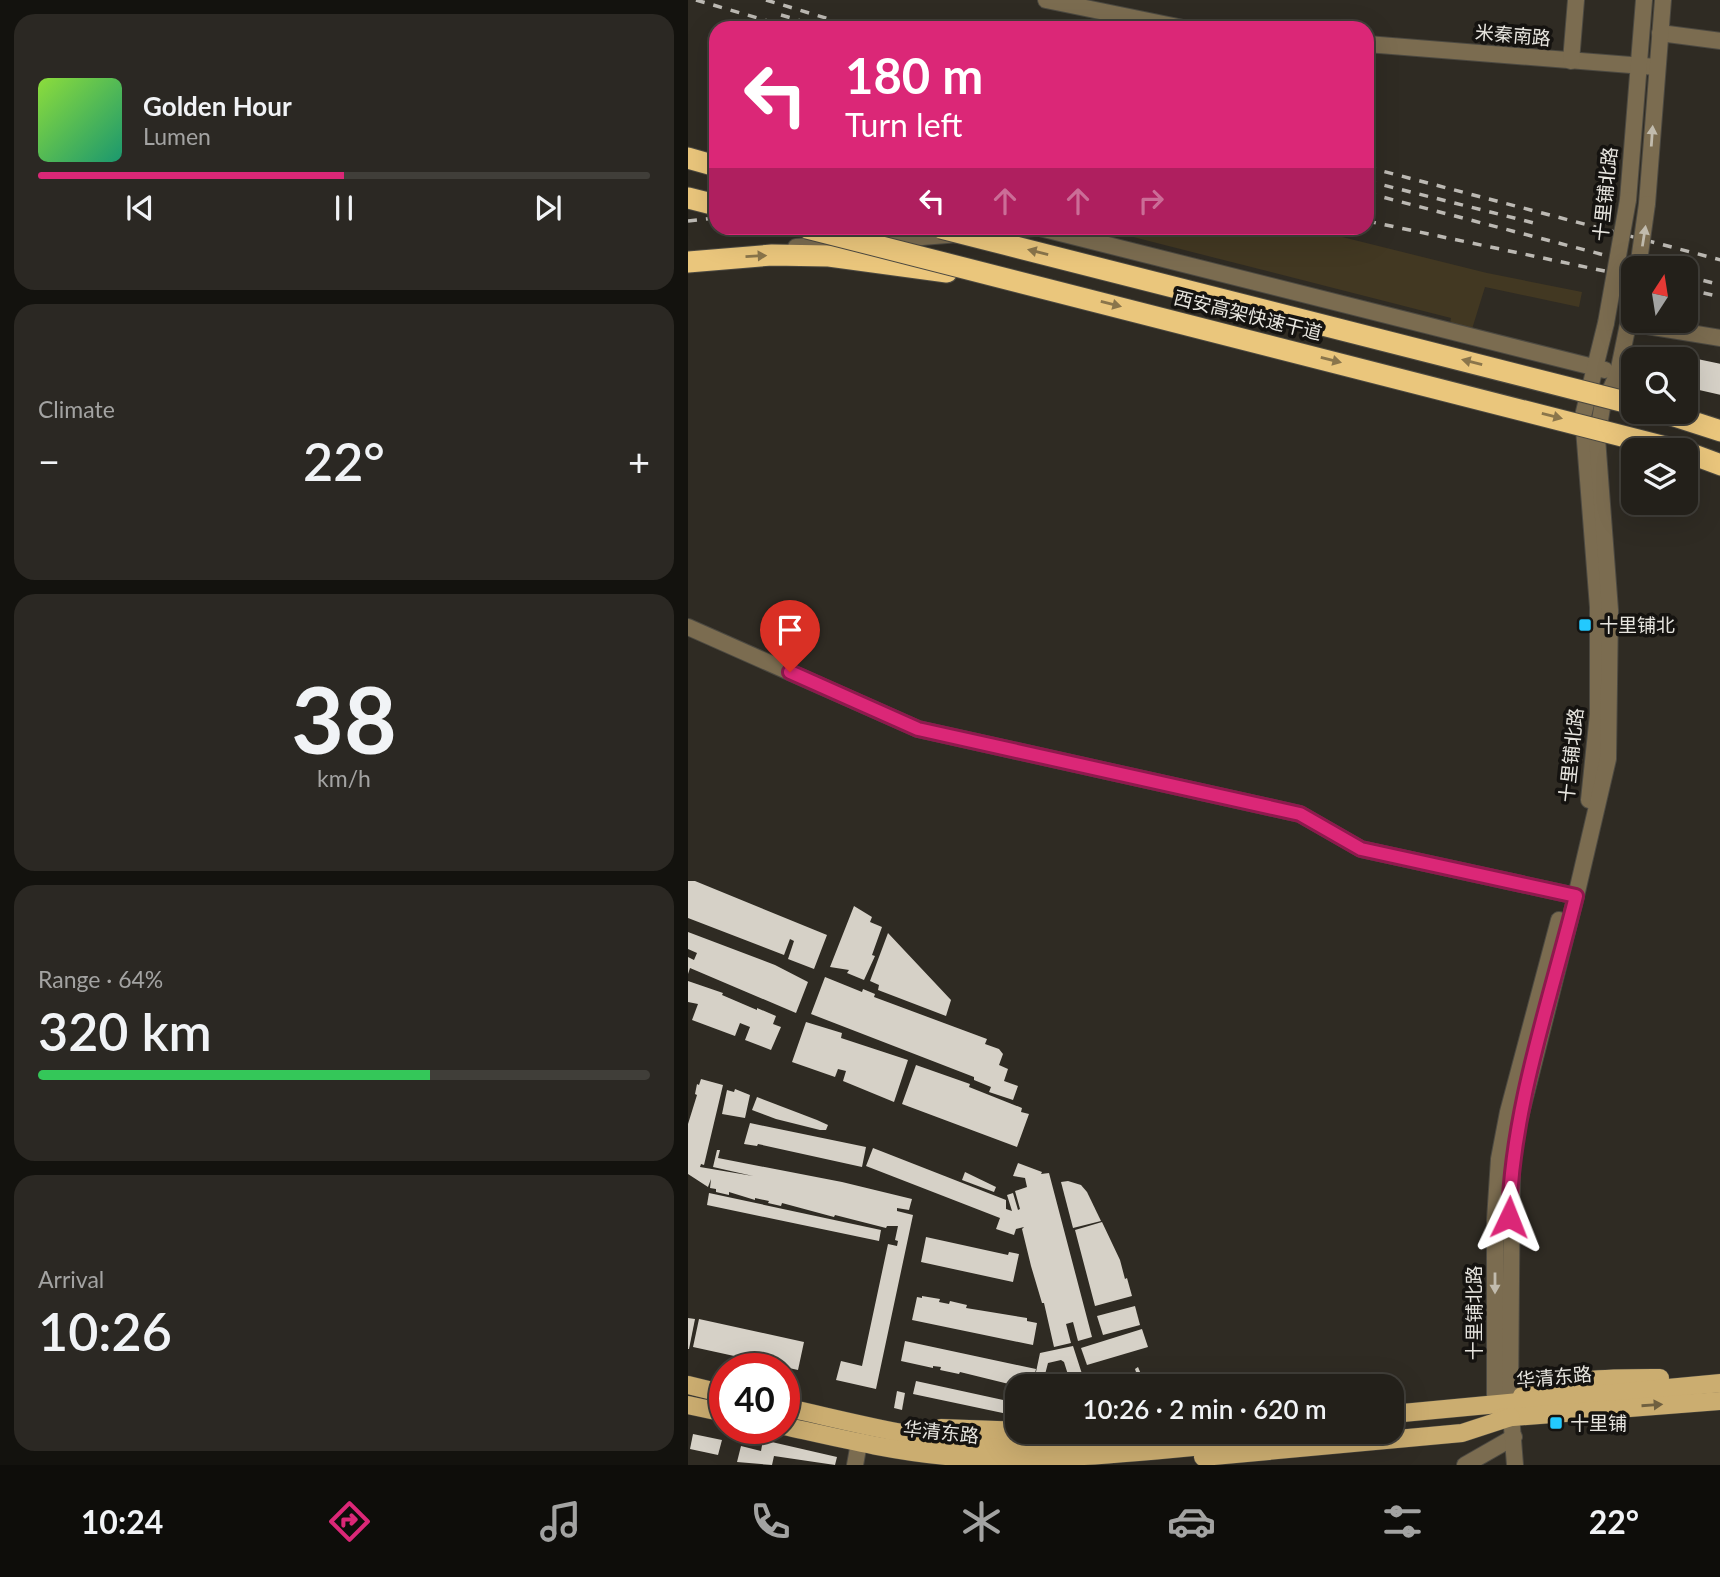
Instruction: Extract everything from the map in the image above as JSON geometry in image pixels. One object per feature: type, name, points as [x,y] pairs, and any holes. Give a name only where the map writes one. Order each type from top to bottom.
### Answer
[{"type":"highway","points":[[688,158],[709,164]]},
{"type":"highway","points":[[688,165],[709,170]]},
{"type":"highway","points":[[688,198],[709,203]]},
{"type":"highway","name":"西安高架快速干道","points":[[835,235],[1630,438]]},
{"type":"highway","name":"西安高架快速干道","points":[[969,235],[1621,401]]},
{"type":"highway","points":[[688,261],[772,255],[829,256],[893,263],[1063,292]]},
{"type":"highway","points":[[1698,424],[1720,431]]},
{"type":"highway","points":[[1698,457],[1720,465]]},
{"type":"main road","name":"华清东路","points":[[1404,1426],[1505,1408],[1717,1383]]},
{"type":"main road","points":[[688,1385],[709,1390]]},
{"type":"main road","points":[[1404,1401],[1449,1408]]},
{"type":"main road","name":"华清东路","points":[[1404,1413],[1449,1408],[1720,1401]]},
{"type":"main road","points":[[688,1405],[709,1410]]},
{"type":"main road","points":[[1121,1465],[1462,1433],[1505,1408]]},
{"type":"main road","name":"华清东路","points":[[800,1411],[941,1439],[1005,1444]]},
{"type":"main road","points":[[842,1420],[1005,1431]]},
{"type":"main road","name":"华清东路","points":[[800,1431],[857,1452],[944,1455],[1059,1458],[1215,1444]]},
{"type":"main road","points":[[857,1452],[957,1465]]},
{"type":"street","points":[[1046,0],[1149,21]]},
{"type":"street","points":[[1571,61],[1576,0]]},
{"type":"street","name":"十里铺北路","points":[[1515,1465],[1514,1437],[1505,1408],[1512,1161],[1571,895],[1591,793],[1597,744],[1597,575],[1583,416],[1606,324],[1628,200],[1644,0]]},
{"type":"street","points":[[1640,256],[1648,204],[1663,0]]},
{"type":"street","points":[[1660,33],[1720,41]]},
{"type":"street","name":"米秦南路","points":[[1374,45],[1656,67]]},
{"type":"street","points":[[795,247],[946,235]]},
{"type":"street","points":[[1068,235],[1618,373]]},
{"type":"street","name":"十里铺北路","points":[[1571,895],[1608,759],[1610,610],[1597,438],[1602,408],[1618,373],[1627,333]]},
{"type":"street","points":[[1682,333],[1720,338]]},
{"type":"street","points":[[688,627],[918,729],[1300,814],[1361,849],[1571,895]]},
{"type":"street","points":[[1464,1465],[1514,1437]]},
{"type":"shaded area","points":[[1125,235],[1334,235],[1487,273],[1582,292],[1579,307],[1485,287],[1472,329],[1450,324],[1451,318]]},
{"type":"building","points":[[1698,359],[1721,364],[1721,395],[1698,390]]},
{"type":"building","points":[[688,881],[695,881],[827,935],[814,969],[788,959],[794,941],[790,939],[784,955],[688,918]]},
{"type":"building","points":[[854,906],[872,917],[870,922],[882,927],[872,955],[875,956],[864,980],[847,973],[849,970],[830,967]]},
{"type":"building","points":[[688,932],[775,965],[808,982],[796,1013],[690,968],[688,974],[688,957],[694,960],[697,953],[688,949]]},
{"type":"building","points":[[888,933],[951,1000],[946,1016],[878,990],[879,985],[870,981]]},
{"type":"building","points":[[825,977],[862,992],[863,989],[875,994],[874,997],[987,1039],[985,1044],[999,1049],[1003,1054],[999,1065],[1008,1069],[1004,1081],[1018,1086],[1013,1100],[989,1092],[991,1087],[974,1080],[974,1077],[811,1014]]},
{"type":"building","points":[[688,981],[776,1016],[773,1024],[781,1027],[771,1050],[745,1040],[750,1027],[740,1023],[735,1036],[692,1020],[698,1004],[688,1002]]},
{"type":"building","points":[[806,1022],[842,1033],[841,1038],[908,1060],[894,1102],[843,1081],[846,1071],[838,1069],[835,1077],[792,1062]]},
{"type":"building","points":[[916,1065],[970,1084],[969,1087],[1022,1108],[1021,1112],[1029,1114],[1017,1147],[902,1104]]},
{"type":"building","points":[[701,1079],[723,1085],[704,1165],[701,1164],[700,1167],[753,1176],[713,1167],[717,1150],[720,1150],[718,1158],[842,1182],[912,1199],[909,1210],[897,1208],[897,1211],[913,1215],[876,1389],[836,1380],[841,1361],[862,1366],[888,1244],[897,1246],[898,1241],[895,1240],[898,1226],[886,1228],[782,1203],[781,1206],[729,1192],[729,1195],[716,1192],[716,1189],[710,1188],[711,1179],[708,1187],[688,1174],[688,1124],[697,1095],[697,1084],[699,1085]]},
{"type":"building","points":[[735,1089],[750,1095],[745,1118],[722,1114],[727,1090],[734,1092]]},
{"type":"building","points":[[757,1097],[828,1125],[826,1130],[776,1119],[752,1110]]},
{"type":"building","points":[[750,1123],[866,1147],[862,1167],[758,1144],[744,1144]]},
{"type":"building","points":[[873,1148],[1006,1200],[1006,1209],[1012,1211],[1007,1195],[1013,1193],[1018,1210],[1020,1209],[1015,1191],[1027,1187],[1025,1178],[1013,1176],[1018,1163],[1042,1172],[1041,1174],[1049,1173],[1092,1337],[1078,1341],[1073,1322],[1066,1324],[1071,1343],[1054,1347],[1044,1303],[1031,1266],[1022,1229],[1024,1227],[1016,1229],[1014,1235],[996,1229],[1000,1218],[866,1166]]},
{"type":"building","points":[[965,1172],[996,1187],[994,1192],[962,1180]]},
{"type":"building","points":[[1061,1182],[1081,1185],[1087,1192],[1101,1221],[1073,1228]]},
{"type":"building","points":[[709,1193],[881,1230],[879,1241],[707,1205]]},
{"type":"building","points":[[1102,1222],[1120,1260],[1132,1296],[1095,1306],[1075,1230]]},
{"type":"building","points":[[926,1237],[1008,1255],[1009,1252],[1019,1254],[1013,1282],[921,1262]]},
{"type":"building","points":[[917,1297],[940,1299],[939,1302],[949,1304],[950,1301],[967,1305],[966,1308],[1027,1318],[1027,1321],[1037,1323],[1033,1345],[912,1320]]},
{"type":"building","points":[[1135,1306],[1140,1325],[1103,1335],[1097,1316]]},
{"type":"building","points":[[688,1318],[695,1319],[689,1349],[688,1349]]},
{"type":"building","points":[[699,1319],[804,1342],[800,1361],[800,1353],[720,1353],[693,1347]]},
{"type":"building","points":[[1142,1329],[1148,1347],[1087,1365],[1081,1348]]},
{"type":"building","points":[[905,1341],[1036,1369],[1035,1374],[1005,1374],[1005,1383],[940,1370],[941,1367],[933,1368],[901,1361]]},
{"type":"building","points":[[1073,1346],[1082,1374],[1068,1374],[1061,1360],[1048,1363],[1045,1374],[1036,1374],[1040,1353]]},
{"type":"building","points":[[1138,1367],[1141,1374],[1130,1374],[1136,1372]]},
{"type":"building","points":[[916,1381],[1005,1400],[1005,1413],[913,1394]]},
{"type":"building","points":[[897,1391],[905,1393],[902,1410],[894,1408]]},
{"type":"building","points":[[693,1434],[709,1437],[709,1444],[721,1444],[718,1455],[690,1449]]},
{"type":"building","points":[[762,1444],[780,1444],[837,1457],[835,1465],[774,1456],[772,1465],[737,1462],[741,1446],[761,1451]]},
{"type":"railway","points":[[696,0],[768,21]]},
{"type":"railway","points":[[766,0],[836,21]]},
{"type":"railway","points":[[781,15],[801,21]]},
{"type":"railway","points":[[1374,169],[1721,260]]},
{"type":"railway","points":[[1374,183],[1534,223]]},
{"type":"railway","points":[[1374,195],[1621,259]]},
{"type":"railway","points":[[688,221],[709,219]]},
{"type":"railway","points":[[1374,222],[1621,274]]},
{"type":"railway","points":[[1698,279],[1721,285]]},
{"type":"railway","points":[[1698,292],[1721,297]]},
{"type":"place","name":"十里铺北","points":[[1585,625]]},
{"type":"place","name":"十里铺","points":[[1556,1423]]},
{"type":"route","points":[[790,672],[918,729],[1300,814],[1361,849],[1576,896],[1519,1121],[1510,1176],[1509,1217]]}]
